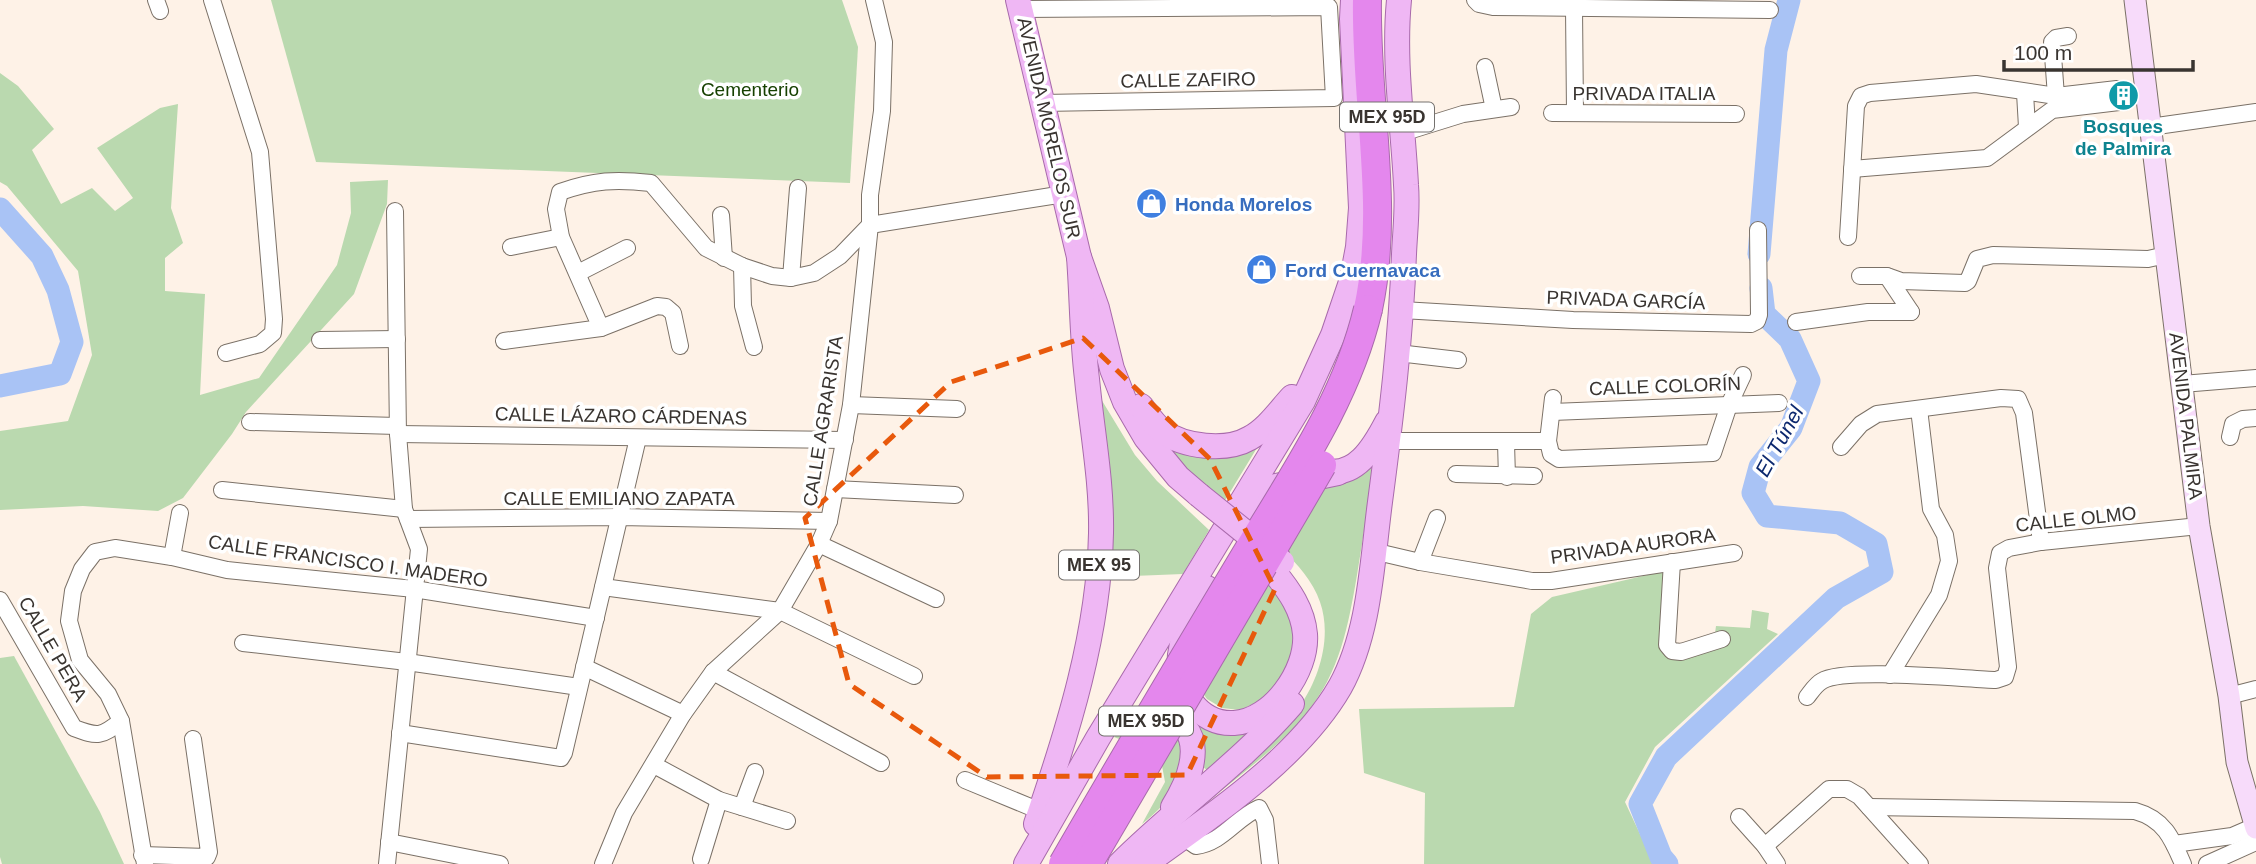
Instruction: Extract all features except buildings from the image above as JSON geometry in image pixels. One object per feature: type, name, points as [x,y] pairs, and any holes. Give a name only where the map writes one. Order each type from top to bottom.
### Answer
[{"type":"highway","name":"MEX 95D","points":[[1088,864],[1279,541],[1346,419],[1375,342],[1389,275],[1378,209],[1367,0]]},
{"type":"highway","name":"MEX 95D","points":[[1063,864],[1140,730],[1313,445],[1350,368],[1363,330],[1376,274],[1390,172],[1383,59],[1383,0]]},
{"type":"main road","name":"MEX 95","points":[[1024,864],[1303,401],[1333,335],[1354,268],[1361,208],[1353,0]]},
{"type":"main road","points":[[1120,864],[1263,774],[1291,749],[1322,713],[1339,688],[1351,663],[1359,638],[1373,551],[1402,310],[1407,187],[1398,57],[1399,0]]},
{"type":"main road","name":"AVENIDA PALMIRA","points":[[2135,0],[2130,94],[2150,127],[2199,526],[2229,696],[2237,762],[2256,827]]},
{"type":"main road","name":"AVENIDA MORELOS SUR","points":[[1020,4],[1079,257]]},
{"type":"main road","name":"MEX 95","points":[[1079,257],[1097,308],[1112,369],[1129,411],[1161,458],[1196,500]]},
{"type":"main road","name":"MEX 95","points":[[1024,864],[1067,733],[1087,645],[1098,573],[1101,533],[1100,481],[1086,376],[1079,257]]},
{"type":"main road","points":[[1097,308],[1124,374],[1141,405],[1162,431],[1188,442],[1218,446],[1248,440],[1264,429],[1320,364]]},
{"type":"main road","points":[[1085,333],[1114,411],[1134,441],[1156,468],[1305,590],[1316,622],[1315,655],[1306,685],[1289,708],[1173,830],[1145,864]]},
{"type":"main road","points":[[1333,335],[1299,444],[1303,456],[1312,466],[1338,473]]},
{"type":"main road","points":[[1278,567],[1302,620],[1305,635],[1300,665],[1279,699],[1250,719],[1235,723],[1219,722],[1205,716],[1186,694],[1179,676],[1181,644],[1187,625],[1244,522],[1262,494],[1271,487],[1283,482],[1297,483],[1338,473],[1352,467],[1366,455],[1391,413]]},
{"type":"main road","points":[[1098,738],[1122,721],[1154,713],[1180,722],[1189,733],[1194,749],[1192,768],[1173,830],[1159,864]]},
{"type":"street","points":[[212,0],[260,152],[274,319],[273,333],[260,344],[226,353]]},
{"type":"street","name":"CALLE AGRARISTA","points":[[603,864],[624,813],[683,714],[713,672],[780,611],[819,544],[829,521],[851,405],[870,225],[870,195],[882,111],[884,42],[874,0]]},
{"type":"street","points":[[1475,0],[1479,4],[1493,7],[1770,10]]},
{"type":"street","name":"CALLE ZAFIRO","points":[[1020,4],[1329,7],[1334,98],[1042,103]]},
{"type":"street","points":[[1574,8],[1575,113]]},
{"type":"street","points":[[2056,96],[2052,41],[2068,36]]},
{"type":"street","points":[[1485,67],[1494,109]]},
{"type":"street","points":[[1848,237],[1856,106],[1861,96],[1976,84],[2056,96],[2130,94]]},
{"type":"street","points":[[2025,93],[2028,127]]},
{"type":"street","points":[[1852,169],[1987,158],[2052,110],[2130,94]]},
{"type":"street","points":[[1402,133],[1434,121],[1511,107]]},
{"type":"street","name":"PRIVADA ITALIA","points":[[1552,113],[1736,114]]},
{"type":"street","points":[[2150,127],[2256,113]]},
{"type":"street","points":[[601,328],[561,237],[556,209],[560,192],[587,182],[619,179],[651,183],[706,248],[742,266],[772,276],[791,278],[814,273],[840,256],[870,225],[1063,194]]},
{"type":"street","points":[[791,278],[798,188]]},
{"type":"street","points":[[387,864],[419,549],[406,514],[397,430],[395,211]]},
{"type":"street","points":[[721,215],[724,258]]},
{"type":"street","name":"PRIVADA GARCÍA","points":[[1402,310],[1573,320],[1751,324],[1758,321],[1759,316],[1758,230]]},
{"type":"street","points":[[511,247],[561,237]]},
{"type":"street","points":[[578,273],[627,248]]},
{"type":"street","points":[[1860,276],[1887,276],[1901,281],[1965,283],[1977,259],[1993,255],[2148,259],[2166,255]]},
{"type":"street","points":[[742,266],[743,306],[754,347]]},
{"type":"street","points":[[1796,322],[1868,312],[1910,312],[1887,276]]},
{"type":"street","points":[[504,341],[601,328],[657,306],[666,307],[673,313],[680,346]]},
{"type":"street","points":[[320,340],[397,339]]},
{"type":"street","points":[[1398,353],[1458,360]]},
{"type":"street","points":[[1388,441],[1506,443],[1549,448],[1559,459],[1713,453],[1729,405],[1743,375]]},
{"type":"street","points":[[2182,384],[2256,378]]},
{"type":"street","points":[[1842,447],[1861,424],[1877,414],[2001,398],[2018,399],[2024,413],[2041,542]]},
{"type":"street","name":"CALLE COLORÍN","points":[[1549,448],[1553,405],[1779,403]]},
{"type":"street","points":[[851,405],[957,409]]},
{"type":"street","points":[[1807,697],[1822,681],[1842,675],[1889,675],[1939,596],[1949,561],[1945,535],[1931,509],[1919,409]]},
{"type":"street","points":[[2230,438],[2234,424],[2243,419],[2256,418]]},
{"type":"street","name":"CALLE LÁZARO CÁRDENAS","points":[[250,422],[638,438],[845,440]]},
{"type":"street","points":[[400,733],[561,758],[638,438]]},
{"type":"street","points":[[1506,443],[1507,477]]},
{"type":"street","points":[[1455,474],[1534,476]]},
{"type":"street","points":[[835,489],[956,495]]},
{"type":"street","name":"CALLE EMILIANO ZAPATA","points":[[222,490],[406,514],[829,521]]},
{"type":"street","points":[[172,557],[180,513]]},
{"type":"street","points":[[1420,562],[1437,518]]},
{"type":"street","name":"CALLE OLMO","points":[[1889,675],[1996,680],[2006,677],[2008,667],[1997,568],[2000,552],[2041,542],[2199,526]]},
{"type":"street","points":[[819,544],[936,599]]},
{"type":"street","name":"CALLE FRANCISCO I. MADERO","points":[[95,552],[115,548],[172,557],[227,570],[414,589],[596,618]]},
{"type":"street","name":"PRIVADA AURORA","points":[[1373,551],[1532,581],[1551,581],[1734,553]]},
{"type":"street","name":"CALLE PERA","points":[[0,600],[74,728],[93,736],[104,734],[121,720],[108,694],[80,660],[69,621],[73,591],[82,569],[95,552]]},
{"type":"street","points":[[1672,562],[1667,645],[1672,651],[1681,652],[1722,639]]},
{"type":"street","points":[[603,587],[780,611],[914,676]]},
{"type":"street","points":[[243,643],[407,662],[579,687]]},
{"type":"street","points":[[584,667],[683,714]]},
{"type":"street","points":[[713,672],[881,763]]},
{"type":"street","points":[[2229,696],[2256,689]]},
{"type":"street","points":[[121,720],[144,859],[207,857],[209,852],[193,738]]},
{"type":"street","points":[[654,765],[719,800],[787,821]]},
{"type":"street","points":[[742,807],[755,772]]},
{"type":"street","points":[[965,780],[1040,811]]},
{"type":"street","points":[[1765,846],[1829,789],[1847,789],[1859,796],[1920,864]]},
{"type":"street","points":[[701,859],[719,800]]},
{"type":"street","points":[[1869,807],[2135,811],[2149,814],[2160,822],[2183,864]]},
{"type":"street","points":[[1173,830],[1196,846],[1211,844],[1248,813],[1259,808],[1265,820],[1270,864]]},
{"type":"street","points":[[1739,817],[1777,864]]},
{"type":"street","points":[[2174,844],[2232,836],[2256,827]]},
{"type":"street","points":[[389,842],[500,864]]},
{"type":"street","points":[[2207,864],[2256,842]]},
{"type":"highlighted area","points":[[1083,338],[1210,459],[1275,589],[1187,775],[987,777],[849,684],[805,518],[951,382]]},
{"type":"green space","name":"Cementerio","points":[[271,0],[842,0],[858,47],[850,183],[316,162]]},
{"type":"green space","points":[[0,73],[18,86],[54,129],[32,150],[61,204],[92,188],[115,211],[133,198],[97,148],[160,108],[178,104],[171,208],[183,243],[165,258],[165,291],[205,294],[200,395],[259,378],[337,265],[351,213],[350,182],[388,180],[387,204],[354,294],[246,412],[183,498],[158,511],[83,506],[0,510],[0,431],[68,421],[92,355],[78,271],[7,186],[0,182]]},
{"type":"green space","points":[[1101,399],[1135,455],[1157,481],[1209,530],[1183,574],[1108,577]]},
{"type":"green space","points":[[1263,438],[1224,502],[1173,460],[1169,445]]},
{"type":"green space","points":[[1373,464],[1350,613],[1341,648],[1327,682],[1306,714],[1284,738],[1210,800],[1206,794],[1300,706],[1313,682],[1322,656],[1325,629],[1320,602],[1309,580],[1282,549],[1312,492],[1333,486]]},
{"type":"green space","points":[[1238,554],[1279,590],[1297,632],[1289,666],[1270,693],[1240,710],[1222,708],[1207,699],[1197,685]]},
{"type":"green space","points":[[1669,570],[1660,641],[1713,648],[1716,626],[1750,628],[1752,610],[1769,613],[1767,629],[1778,634],[1655,747],[1625,802],[1654,864],[1424,864],[1425,793],[1364,773],[1359,709],[1514,707],[1531,614],[1552,597]]},
{"type":"green space","points":[[14,656],[100,812],[124,864],[2,864],[0,658]]},
{"type":"green space","points":[[1188,718],[1262,724],[1210,773],[1201,765]]},
{"type":"green space","points":[[1138,723],[1185,742],[1173,788],[1162,806],[1142,824],[1165,782],[1160,755],[1114,737],[1128,726]]},
{"type":"waterway","name":"El Túnel","points":[[1759,254],[1776,50],[1789,0]]},
{"type":"waterway","points":[[0,209],[42,256],[58,290],[72,342],[60,374],[0,386]]},
{"type":"waterway","name":"El Túnel","points":[[1667,864],[1661,857],[1640,804],[1666,757],[1836,598],[1882,572],[1876,544],[1840,523],[1767,516],[1753,493],[1760,467],[1791,428],[1809,381],[1790,339],[1764,314],[1761,288]]},
{"type":"place","name":"Bosques de Palmira","points":[[2123,95]]},
{"type":"place","name":"Honda Morelos","points":[[1152,204]]},
{"type":"place","name":"Ford Cuernavaca","points":[[1262,270]]}]
